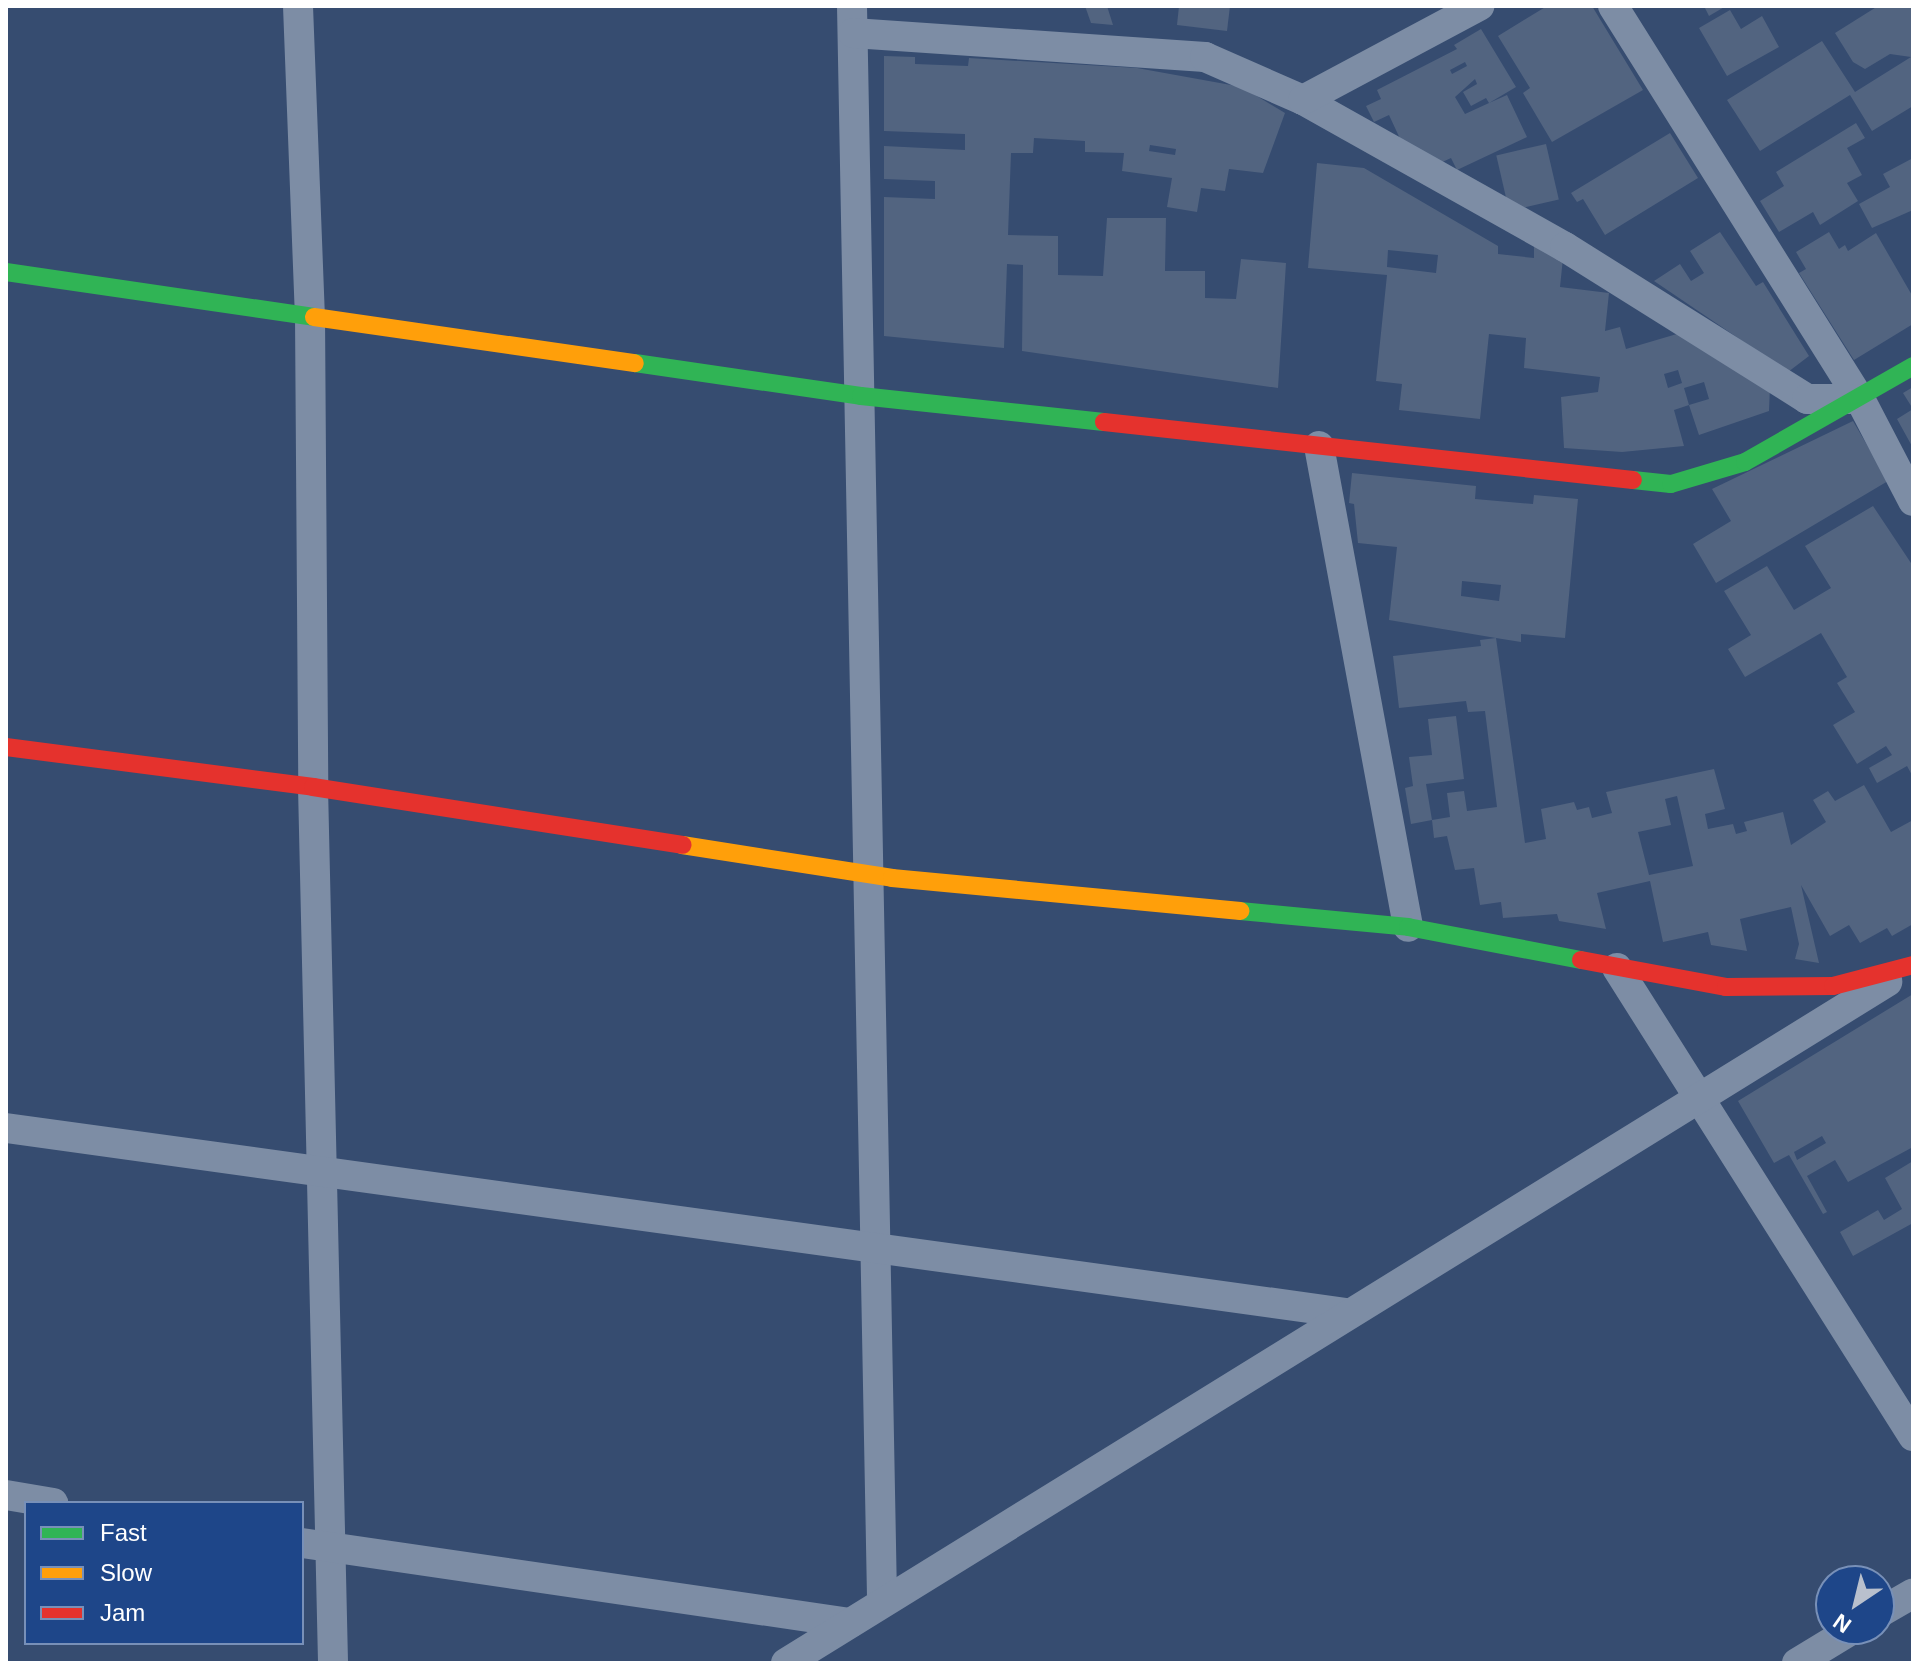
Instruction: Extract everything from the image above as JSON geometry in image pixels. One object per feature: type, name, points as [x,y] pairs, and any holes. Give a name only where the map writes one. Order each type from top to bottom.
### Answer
[{"type":"street","points":[[298,6],[310,316],[313,787],[321,1171],[316,1546],[333,1663]]},
{"type":"street","points":[[1303,100],[1479,6]]},
{"type":"street","points":[[1613,6],[1860,399],[1913,501]]},
{"type":"street","points":[[882,1603],[878,1251],[853,20],[1205,57],[1303,100],[1565,247],[1807,399],[1860,399]]},
{"type":"street","points":[[6,272],[861,396],[1671,484],[1745,462],[1913,366]]},
{"type":"street","points":[[1319,446],[1408,927]]},
{"type":"street","points":[[6,747],[313,787],[868,874],[1408,927],[1726,987],[1833,986],[1913,966]]},
{"type":"street","points":[[786,1663],[1346,1313],[1913,966]]},
{"type":"street","points":[[1617,968],[1702,1096],[1913,1436]]},
{"type":"street","points":[[6,1128],[878,1251],[1346,1313]]},
{"type":"street","points":[[6,1495],[41,1501]]},
{"type":"street","points":[[316,1546],[850,1623]]},
{"type":"street","points":[[1895,1604],[1913,1593]]},
{"type":"street","points":[[1797,1663],[1827,1645]]},
{"type":"building","points":[[1085,6],[1107,6],[1113,25],[1091,23]]},
{"type":"building","points":[[1179,6],[1230,6],[1227,31],[1177,25]]},
{"type":"building","points":[[1547,6],[1592,6],[1643,90],[1552,142],[1523,93],[1530,88],[1498,36]]},
{"type":"building","points":[[1704,6],[1726,6],[1709,16]]},
{"type":"building","points":[[1878,6],[1913,6],[1913,106],[1872,131],[1850,95],[1760,151],[1727,100],[1822,41],[1855,92],[1911,57],[1890,54],[1865,69],[1853,62],[1835,33]]},
{"type":"building","points":[[1730,10],[1741,29],[1762,16],[1779,47],[1727,76],[1699,28]]},
{"type":"building","points":[[1481,29],[1516,87],[1489,103],[1507,95],[1527,137],[1457,170],[1451,158],[1425,170],[1402,143],[1389,115],[1374,122],[1366,106],[1381,99],[1377,90],[1457,49],[1454,45]],"holes":[[[1465,62],[1467,66],[1452,74],[1450,70]],[[1475,79],[1477,84],[1463,92],[1471,106],[1486,98],[1489,103],[1465,114],[1455,97]]]},
{"type":"building","points":[[884,56],[915,57],[915,64],[968,66],[969,58],[1137,68],[1242,87],[1285,113],[1263,173],[1229,169],[1225,191],[1201,188],[1197,212],[1167,207],[1172,178],[1122,171],[1124,153],[1085,152],[1085,141],[1034,138],[1033,153],[1011,153],[1008,235],[1058,236],[1058,275],[1103,276],[1107,218],[1166,218],[1165,271],[1205,271],[1205,298],[1236,299],[1241,259],[1286,263],[1278,388],[1022,351],[1023,265],[1007,264],[1004,348],[884,336],[884,197],[935,199],[935,181],[884,179],[884,146],[965,150],[965,134],[884,131]],"holes":[[[1150,145],[1176,149],[1175,155],[1149,151]]]},
{"type":"building","points":[[1856,123],[1865,138],[1847,148],[1862,175],[1847,183],[1858,201],[1820,225],[1813,212],[1779,232],[1760,201],[1784,186],[1776,172]]},
{"type":"building","points":[[1670,133],[1698,178],[1605,235],[1583,199],[1577,202],[1571,193]]},
{"type":"building","points":[[1546,144],[1559,200],[1509,211],[1496,155]]},
{"type":"building","points":[[1913,158],[1913,210],[1872,228],[1859,204],[1890,187],[1883,174]]},
{"type":"building","points":[[1317,163],[1364,168],[1498,246],[1498,254],[1534,258],[1534,245],[1563,258],[1560,287],[1609,293],[1605,331],[1620,327],[1626,349],[1687,331],[1770,386],[1769,411],[1699,435],[1689,405],[1674,410],[1684,446],[1622,452],[1564,448],[1561,397],[1598,392],[1600,377],[1524,368],[1526,338],[1489,334],[1480,419],[1399,410],[1402,384],[1376,381],[1387,275],[1308,268]],"holes":[[[1388,250],[1438,255],[1436,273],[1387,267]],[[1678,370],[1682,383],[1668,388],[1664,374]],[[1704,382],[1709,399],[1689,405],[1684,388]]]},
{"type":"building","points":[[1720,232],[1756,286],[1763,282],[1809,356],[1788,372],[1654,281],[1680,264],[1691,281],[1704,273],[1690,251]]},
{"type":"building","points":[[1829,232],[1839,249],[1845,245],[1848,251],[1876,233],[1913,297],[1913,324],[1854,360],[1799,273],[1806,269],[1796,252]]},
{"type":"building","points":[[1913,387],[1913,409],[1903,393]]},
{"type":"building","points":[[1913,409],[1913,448],[1897,419]]},
{"type":"building","points":[[1853,421],[1888,481],[1716,583],[1693,544],[1731,521],[1712,489]]},
{"type":"building","points":[[1352,473],[1476,486],[1475,499],[1533,504],[1534,495],[1578,499],[1565,638],[1521,634],[1521,642],[1389,620],[1397,547],[1358,543],[1354,504],[1349,503]],"holes":[[[1462,581],[1501,585],[1499,601],[1461,596]]]},
{"type":"building","points":[[1873,506],[1913,566],[1913,777],[1907,766],[1877,783],[1869,768],[1892,755],[1886,746],[1857,764],[1833,725],[1855,712],[1837,683],[1847,677],[1821,633],[1745,677],[1728,649],[1751,635],[1724,591],[1767,566],[1794,610],[1831,588],[1805,546]]},
{"type":"building","points":[[1496,638],[1525,843],[1546,839],[1541,809],[1574,802],[1577,810],[1589,807],[1592,818],[1612,813],[1606,792],[1714,769],[1725,809],[1705,814],[1708,829],[1733,824],[1736,834],[1747,831],[1744,822],[1783,812],[1791,845],[1826,822],[1813,800],[1828,791],[1835,801],[1864,785],[1891,832],[1913,820],[1913,924],[1892,936],[1887,928],[1860,943],[1849,925],[1830,936],[1801,885],[1819,963],[1795,959],[1799,944],[1791,907],[1740,919],[1747,951],[1711,945],[1708,932],[1663,942],[1650,881],[1597,893],[1606,929],[1559,921],[1557,914],[1503,918],[1501,902],[1480,905],[1474,868],[1455,870],[1447,836],[1434,838],[1432,820],[1450,817],[1447,793],[1464,791],[1467,811],[1497,807],[1485,711],[1468,712],[1466,701],[1399,708],[1393,656],[1481,646],[1480,640]],"holes":[[[1677,796],[1693,866],[1649,875],[1638,832],[1671,825],[1665,799]]]},
{"type":"building","points":[[1456,716],[1464,779],[1426,784],[1432,820],[1411,824],[1405,788],[1413,786],[1409,757],[1432,755],[1428,719]]},
{"type":"building","points":[[1913,994],[1913,1147],[1848,1182],[1835,1160],[1807,1176],[1827,1212],[1823,1214],[1789,1155],[1774,1163],[1738,1101]],"holes":[[[1822,1136],[1826,1143],[1797,1160],[1794,1152]]]},
{"type":"building","points":[[1913,1161],[1913,1223],[1853,1256],[1840,1232],[1878,1210],[1884,1220],[1902,1209],[1885,1178]]},
{"type":"traffic: fast","points":[[6,272],[314,317]]},
{"type":"traffic: fast","points":[[635,363],[861,396],[1104,422]]},
{"type":"traffic: fast","points":[[1633,480],[1671,484],[1745,462],[1913,366]]},
{"type":"traffic: fast","points":[[1240,911],[1408,927],[1581,960]]},
{"type":"traffic: slow","points":[[314,317],[635,363]]},
{"type":"traffic: slow","points":[[682,845],[892,878],[1240,911]]},
{"type":"traffic: jam","points":[[1104,422],[1633,480]]},
{"type":"traffic: jam","points":[[6,747],[313,787],[682,845]]},
{"type":"traffic: jam","points":[[1581,960],[1726,987],[1833,986],[1913,965]]}]
